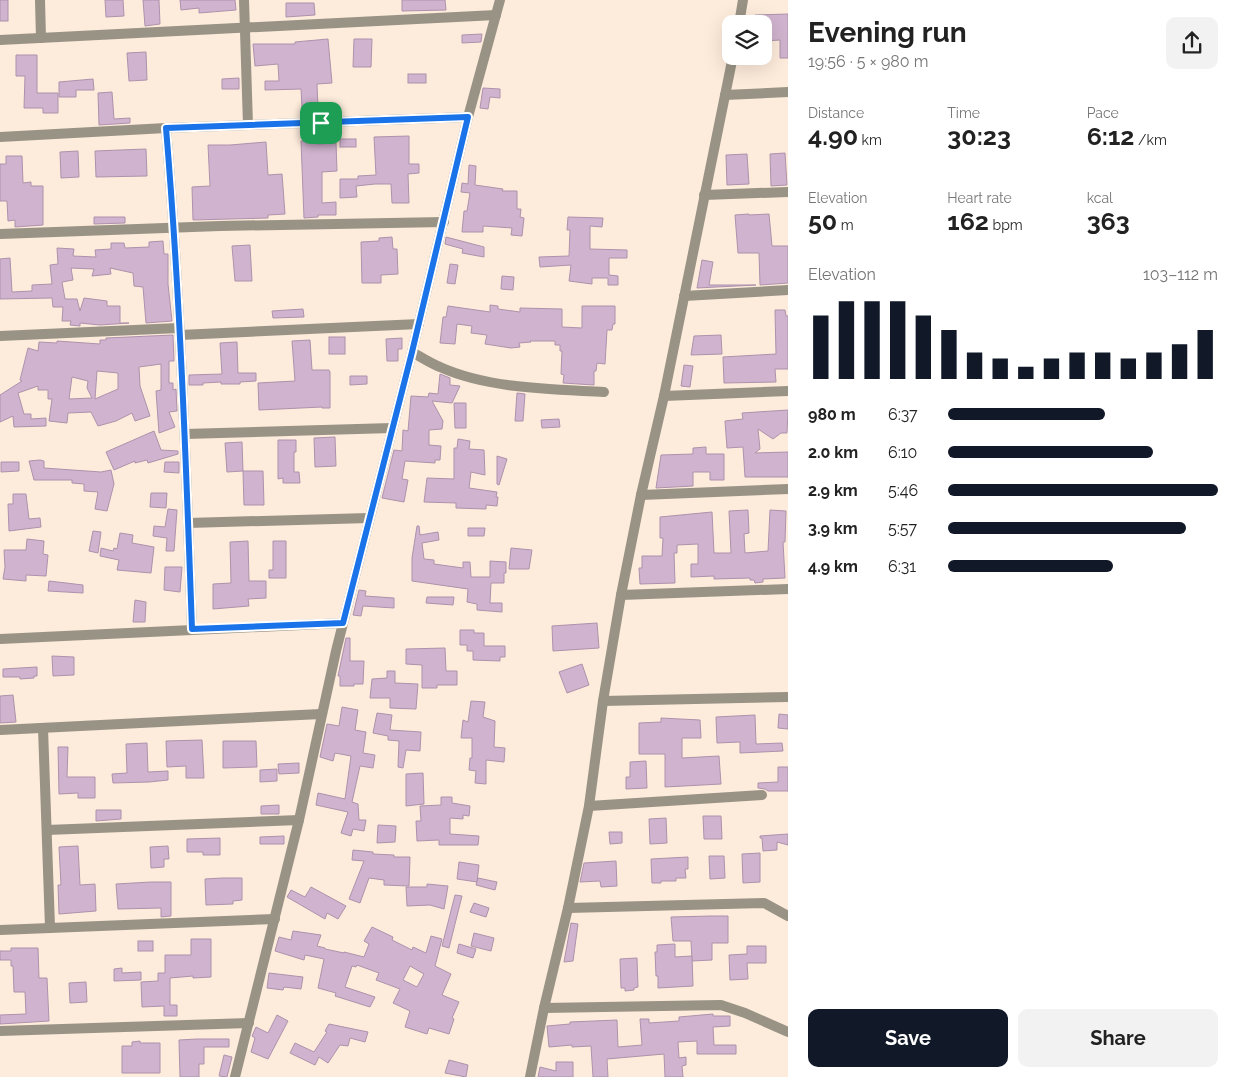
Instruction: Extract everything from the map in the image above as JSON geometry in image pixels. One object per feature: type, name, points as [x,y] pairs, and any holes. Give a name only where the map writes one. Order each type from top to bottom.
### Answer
[{"type":"street","points":[[40,0],[41,38]]},
{"type":"street","points":[[244,0],[248,125]]},
{"type":"street","points":[[235,1077],[299,820],[321,714],[343,623],[419,324],[468,117],[500,0]]},
{"type":"street","points":[[740,15],[743,0]]},
{"type":"street","points":[[0,40],[496,15]]},
{"type":"street","points":[[530,1077],[589,806],[603,700],[621,594],[664,396],[731,65]]},
{"type":"street","points":[[726,95],[788,92]]},
{"type":"street","points":[[0,137],[166,128],[468,117]]},
{"type":"street","points":[[166,128],[180,332],[192,629]]},
{"type":"street","points":[[704,195],[788,192]]},
{"type":"street","points":[[0,234],[444,222]]},
{"type":"street","points":[[684,296],[788,290]]},
{"type":"street","points":[[0,336],[419,324]]},
{"type":"street","points":[[412,352],[440,367],[501,384],[540,389],[604,392]]},
{"type":"street","points":[[664,396],[788,391]]},
{"type":"street","points":[[185,434],[392,428]]},
{"type":"street","points":[[641,495],[788,489]]},
{"type":"street","points":[[188,523],[369,518]]},
{"type":"street","points":[[621,594],[788,588]]},
{"type":"street","points":[[0,639],[343,623]]},
{"type":"street","points":[[603,700],[788,697]]},
{"type":"street","points":[[0,730],[321,714]]},
{"type":"street","points":[[43,728],[50,928]]},
{"type":"street","points":[[589,806],[762,795]]},
{"type":"street","points":[[47,830],[299,820]]},
{"type":"street","points":[[568,908],[764,903],[788,916]]},
{"type":"street","points":[[0,930],[275,919]]},
{"type":"street","points":[[544,1008],[721,1005],[788,1032]]},
{"type":"street","points":[[0,1031],[249,1023]]},
{"type":"building","points":[[0,0],[8,0],[8,21],[0,21]]},
{"type":"building","points":[[105,0],[123,0],[124,16],[106,17]]},
{"type":"building","points":[[143,0],[159,0],[160,24],[145,26]]},
{"type":"building","points":[[180,0],[235,0],[236,10],[199,13],[199,8],[181,10]]},
{"type":"building","points":[[402,0],[445,0],[446,10],[402,11]]},
{"type":"building","points":[[286,3],[314,3],[315,15],[286,17]]},
{"type":"building","points":[[788,14],[788,58],[780,58],[780,40],[772,40],[772,15],[755,15]]},
{"type":"building","points":[[482,34],[481,42],[462,43],[462,35]]},
{"type":"building","points":[[328,39],[332,83],[317,84],[318,108],[302,108],[301,89],[265,90],[265,81],[279,81],[278,64],[255,66],[253,44],[295,44],[295,42]]},
{"type":"building","points":[[354,39],[372,39],[371,67],[353,67]]},
{"type":"building","points":[[146,52],[147,80],[129,81],[127,53]]},
{"type":"building","points":[[16,55],[37,55],[37,93],[58,93],[58,113],[43,113],[43,108],[24,108],[25,76],[16,76]]},
{"type":"building","points":[[408,74],[426,74],[426,83],[408,83]]},
{"type":"building","points":[[239,78],[239,89],[222,89],[222,79]]},
{"type":"building","points":[[93,79],[94,90],[76,90],[76,97],[59,97],[59,82]]},
{"type":"building","points":[[483,88],[500,89],[500,98],[490,97],[488,109],[480,108]]},
{"type":"building","points":[[112,92],[114,119],[130,118],[130,123],[99,125],[98,93]]},
{"type":"building","points":[[409,136],[409,164],[419,164],[419,173],[408,174],[409,203],[392,203],[391,184],[356,186],[357,197],[340,198],[340,179],[358,179],[358,176],[376,175],[374,137]]},
{"type":"building","points":[[340,139],[356,139],[356,147],[340,147]]},
{"type":"building","points":[[317,140],[317,144],[336,143],[337,171],[322,172],[322,203],[336,202],[336,215],[318,215],[318,217],[304,218],[301,141]]},
{"type":"building","points":[[266,142],[268,175],[282,174],[285,214],[268,215],[268,218],[193,220],[192,187],[210,186],[208,145]]},
{"type":"building","points":[[146,149],[147,176],[96,177],[95,151]]},
{"type":"building","points":[[78,151],[79,177],[61,178],[60,152]]},
{"type":"building","points":[[785,153],[787,185],[771,186],[770,154]]},
{"type":"building","points":[[747,154],[749,184],[727,185],[726,155]]},
{"type":"building","points":[[6,156],[22,156],[23,183],[31,182],[31,186],[43,186],[43,225],[15,227],[15,220],[8,221],[7,201],[0,201],[0,164],[6,164]]},
{"type":"building","points":[[469,165],[476,166],[475,185],[503,189],[502,191],[517,191],[517,209],[521,209],[520,217],[524,218],[522,236],[511,235],[512,228],[483,226],[483,232],[462,232],[464,211],[467,211],[470,193],[461,192],[462,183],[468,184]]},
{"type":"building","points":[[769,214],[772,246],[788,246],[788,283],[760,285],[759,253],[738,253],[735,215]]},
{"type":"building","points":[[94,217],[125,217],[125,223],[94,224]]},
{"type":"building","points":[[568,217],[603,218],[602,227],[590,226],[590,249],[627,250],[627,258],[609,258],[609,275],[618,276],[618,285],[608,285],[608,278],[592,278],[592,284],[569,281],[571,265],[540,267],[539,257],[569,256],[570,230],[567,230]]},
{"type":"building","points":[[392,237],[393,249],[397,249],[398,274],[381,275],[381,283],[362,283],[361,242],[379,241],[379,238]]},
{"type":"building","points":[[446,237],[484,247],[484,257],[462,253],[463,249],[445,244]]},
{"type":"building","points":[[163,241],[164,254],[168,254],[168,284],[172,321],[146,323],[143,287],[134,286],[133,273],[110,268],[111,274],[92,276],[94,269],[71,268],[73,280],[62,282],[65,299],[77,299],[80,311],[84,298],[107,301],[107,306],[120,306],[120,323],[129,323],[100,325],[80,323],[80,326],[70,325],[71,321],[62,321],[63,307],[53,307],[52,298],[0,299],[0,259],[10,258],[12,292],[32,291],[32,285],[52,284],[50,265],[58,264],[57,248],[74,249],[73,256],[96,257],[95,250],[111,249],[111,243],[124,243],[125,248],[149,247],[149,242]]},
{"type":"building","points":[[250,245],[252,281],[235,281],[232,246]]},
{"type":"building","points":[[702,260],[713,262],[709,285],[756,285],[697,288]]},
{"type":"building","points":[[450,264],[458,265],[455,284],[447,283]]},
{"type":"building","points":[[502,276],[514,277],[513,290],[501,289]]},
{"type":"building","points":[[490,305],[498,306],[498,309],[520,312],[520,308],[562,309],[562,327],[582,328],[582,306],[615,306],[615,324],[613,324],[612,330],[607,330],[605,364],[597,363],[596,371],[594,371],[594,385],[563,383],[564,375],[561,374],[562,351],[560,351],[560,345],[555,345],[555,341],[530,341],[519,343],[520,347],[511,348],[485,344],[487,335],[471,333],[472,326],[457,324],[455,344],[440,343],[443,317],[446,317],[448,306],[490,312]]},
{"type":"building","points":[[303,309],[304,317],[273,318],[272,311]]},
{"type":"building","points":[[775,310],[785,310],[786,316],[788,316],[788,369],[775,369],[776,382],[724,383],[723,357],[776,354]]},
{"type":"building","points":[[173,335],[174,361],[169,361],[169,383],[173,383],[173,390],[176,389],[177,411],[169,412],[175,427],[159,433],[156,391],[161,390],[161,364],[139,367],[140,386],[150,416],[135,421],[132,413],[116,421],[98,426],[91,412],[68,413],[67,423],[49,421],[52,399],[48,399],[48,390],[38,390],[38,386],[18,393],[24,414],[31,414],[31,419],[46,418],[46,426],[14,427],[13,416],[0,422],[0,395],[22,381],[20,380],[28,348],[38,351],[39,342],[57,343],[57,341],[100,344],[100,340],[106,340],[106,338]],"holes":[[[97,371],[118,373],[118,389],[95,399]],[[72,377],[88,381],[87,388],[92,398],[69,399]]]},
{"type":"building","points":[[721,335],[722,354],[691,355],[694,336]]},
{"type":"building","points":[[329,337],[345,337],[345,354],[329,354]]},
{"type":"building","points":[[402,338],[402,349],[398,349],[398,361],[387,361],[386,339]]},
{"type":"building","points":[[310,340],[312,370],[329,370],[330,372],[330,408],[259,410],[258,383],[295,381],[292,341]]},
{"type":"building","points":[[237,342],[238,373],[256,373],[256,381],[240,382],[240,384],[221,384],[221,382],[189,385],[189,375],[222,374],[220,343]]},
{"type":"building","points":[[684,365],[693,366],[690,387],[681,386]]},
{"type":"building","points":[[440,374],[450,378],[450,385],[460,386],[452,403],[432,401],[443,421],[442,429],[429,430],[429,445],[441,446],[440,460],[435,460],[435,463],[405,461],[402,479],[408,480],[404,502],[382,498],[394,450],[402,451],[403,430],[408,431],[411,396],[428,397],[429,393],[438,394]]},
{"type":"building","points":[[350,376],[367,376],[367,384],[350,385]]},
{"type":"building","points":[[517,393],[525,394],[523,421],[515,421]]},
{"type":"building","points":[[454,403],[466,403],[466,428],[455,428]]},
{"type":"building","points":[[788,410],[787,433],[781,433],[773,439],[758,429],[760,449],[755,453],[788,452],[788,477],[745,477],[743,447],[727,448],[725,421],[743,419],[742,413]]},
{"type":"building","points":[[559,419],[560,427],[542,428],[541,420]]},
{"type":"building","points":[[154,431],[161,450],[178,451],[178,454],[148,463],[147,460],[135,463],[135,461],[114,470],[106,452]]},
{"type":"building","points":[[335,437],[336,466],[315,467],[314,438]]},
{"type":"building","points":[[458,439],[470,441],[469,449],[484,450],[485,475],[471,472],[469,488],[497,492],[497,506],[486,505],[486,509],[456,508],[456,503],[424,502],[427,478],[454,479],[454,448],[457,448]]},
{"type":"building","points":[[278,440],[296,440],[294,472],[299,472],[300,483],[283,483],[283,478],[278,479]]},
{"type":"building","points":[[242,442],[243,471],[227,472],[225,443]]},
{"type":"building","points":[[706,447],[706,454],[724,454],[724,480],[710,480],[710,472],[693,472],[693,486],[656,488],[661,455],[693,454],[693,448]]},
{"type":"building","points":[[497,456],[507,459],[499,485],[497,484]]},
{"type":"building","points":[[29,461],[44,461],[44,468],[101,472],[111,470],[114,484],[107,511],[95,509],[98,492],[84,491],[84,484],[72,483],[72,480],[34,480]]},
{"type":"building","points":[[1,462],[19,462],[19,471],[1,472]]},
{"type":"building","points":[[165,462],[179,462],[179,473],[164,472]]},
{"type":"building","points":[[243,471],[263,471],[264,505],[244,505]]},
{"type":"building","points":[[151,493],[167,493],[166,508],[150,507]]},
{"type":"building","points":[[13,494],[26,494],[29,519],[40,518],[41,527],[9,531],[8,504],[13,504]]},
{"type":"building","points":[[168,509],[177,510],[174,551],[166,551],[167,538],[153,536],[154,526],[165,527]]},
{"type":"building","points":[[748,510],[749,533],[744,534],[745,553],[768,551],[770,510],[786,511],[785,542],[783,542],[785,578],[763,579],[763,582],[755,583],[750,578],[714,579],[714,576],[691,577],[691,564],[698,564],[698,544],[677,545],[677,553],[674,553],[675,583],[640,584],[639,568],[642,568],[642,556],[662,556],[663,538],[660,538],[660,517],[712,512],[714,553],[731,553],[729,511]]},
{"type":"building","points":[[417,526],[419,526],[420,535],[438,532],[439,540],[422,543],[424,559],[434,560],[434,564],[463,568],[463,562],[470,562],[471,577],[490,577],[490,561],[506,562],[504,583],[491,583],[490,603],[502,603],[502,612],[477,610],[477,604],[467,602],[468,589],[412,581],[412,558]]},
{"type":"building","points":[[468,528],[485,528],[484,536],[468,536]]},
{"type":"building","points":[[93,531],[101,532],[98,553],[89,551]]},
{"type":"building","points":[[120,533],[133,535],[132,543],[154,547],[151,573],[117,570],[119,560],[100,556],[101,548],[113,551],[114,548],[117,549]]},
{"type":"building","points":[[27,539],[44,541],[43,554],[48,555],[46,576],[26,575],[26,581],[3,579],[5,567],[4,550],[26,550]]},
{"type":"building","points":[[248,541],[249,581],[266,581],[266,598],[248,599],[249,606],[213,609],[213,584],[231,583],[230,542]]},
{"type":"building","points":[[273,541],[286,541],[286,578],[269,578],[269,570],[273,570]]},
{"type":"building","points":[[511,548],[532,550],[529,569],[509,569]]},
{"type":"building","points":[[165,567],[182,567],[180,592],[164,590]]},
{"type":"building","points":[[49,581],[83,585],[83,593],[48,591]]},
{"type":"building","points":[[359,590],[366,591],[365,596],[394,598],[394,608],[363,606],[361,616],[353,615]]},
{"type":"building","points":[[427,597],[454,597],[453,605],[426,603]]},
{"type":"building","points":[[135,600],[146,602],[145,622],[133,622]]},
{"type":"building","points":[[597,623],[599,648],[553,651],[552,626]]},
{"type":"building","points":[[460,630],[474,630],[474,633],[484,633],[484,646],[505,646],[505,657],[500,657],[500,661],[473,660],[473,651],[467,651],[467,645],[460,645]]},
{"type":"building","points":[[346,638],[350,638],[350,661],[364,661],[363,684],[340,686],[340,676],[338,676]]},
{"type":"building","points":[[445,648],[446,671],[457,671],[457,685],[437,685],[437,688],[422,688],[422,665],[406,664],[406,649]]},
{"type":"building","points":[[52,656],[74,657],[74,675],[53,676]]},
{"type":"building","points":[[582,664],[589,685],[567,693],[559,672]]},
{"type":"building","points":[[37,667],[37,676],[34,676],[34,678],[3,677],[3,669]]},
{"type":"building","points":[[387,671],[395,671],[395,683],[418,684],[416,709],[390,708],[390,698],[370,698],[372,679],[387,678]]},
{"type":"building","points":[[13,695],[16,722],[0,723],[0,696]]},
{"type":"building","points":[[471,701],[485,702],[483,717],[495,721],[494,747],[505,748],[504,762],[486,760],[486,784],[475,783],[476,771],[469,770],[470,758],[472,758],[472,738],[461,738],[463,720],[468,722]]},
{"type":"building","points":[[342,707],[358,710],[355,730],[366,732],[363,753],[375,755],[373,768],[360,766],[352,802],[358,804],[359,820],[366,820],[364,831],[353,829],[351,836],[341,833],[348,812],[316,805],[318,793],[345,799],[351,756],[335,753],[333,761],[320,757],[327,724],[339,726]]},
{"type":"building","points":[[377,713],[392,715],[390,730],[421,732],[420,751],[406,750],[403,768],[398,767],[399,741],[388,740],[388,736],[373,733]]},
{"type":"building","points":[[779,714],[788,715],[788,729],[778,728]]},
{"type":"building","points":[[755,715],[756,744],[782,743],[783,751],[740,753],[740,742],[717,743],[716,717]]},
{"type":"building","points":[[661,718],[700,720],[701,738],[682,738],[682,758],[719,756],[721,784],[665,787],[665,754],[639,754],[639,723],[661,722]]},
{"type":"building","points":[[202,740],[204,778],[186,778],[186,766],[167,767],[166,741]]},
{"type":"building","points":[[223,741],[256,741],[257,767],[223,768]]},
{"type":"building","points":[[147,743],[148,772],[168,771],[168,780],[113,783],[112,774],[127,773],[126,744]]},
{"type":"building","points":[[58,747],[68,747],[67,777],[95,777],[95,798],[78,798],[78,793],[59,794]]},
{"type":"building","points":[[646,761],[647,788],[626,789],[626,777],[630,777],[630,762]]},
{"type":"building","points":[[299,763],[299,773],[279,774],[278,764]]},
{"type":"building","points":[[778,767],[788,767],[788,791],[768,791],[758,788],[758,783],[778,782]]},
{"type":"building","points":[[277,769],[277,781],[260,782],[260,770]]},
{"type":"building","points":[[423,773],[424,804],[406,806],[406,774]]},
{"type":"building","points":[[441,797],[452,797],[452,803],[470,806],[469,816],[463,815],[463,819],[450,818],[450,834],[479,836],[478,845],[439,845],[439,840],[417,841],[416,821],[421,821],[420,806],[441,805]]},
{"type":"building","points":[[279,805],[279,814],[261,814],[261,806]]},
{"type":"building","points":[[96,810],[121,810],[121,819],[96,821]]},
{"type":"building","points":[[703,816],[721,816],[722,839],[704,839]]},
{"type":"building","points":[[666,818],[667,843],[650,844],[649,819]]},
{"type":"building","points":[[378,825],[396,826],[395,842],[377,843]]},
{"type":"building","points":[[609,832],[622,832],[622,843],[610,844]]},
{"type":"building","points":[[788,834],[788,845],[777,842],[777,850],[763,851],[762,838],[760,836]]},
{"type":"building","points":[[284,836],[284,844],[260,844],[260,837]]},
{"type":"building","points":[[220,838],[220,855],[203,855],[203,852],[187,852],[187,839]]},
{"type":"building","points":[[78,846],[80,885],[95,884],[96,911],[59,914],[58,885],[61,885],[59,847]]},
{"type":"building","points":[[168,846],[169,859],[164,859],[164,867],[151,868],[150,847]]},
{"type":"building","points":[[353,850],[373,852],[373,854],[394,855],[394,857],[410,857],[409,886],[384,885],[384,880],[369,878],[360,903],[349,899],[364,861],[352,860]]},
{"type":"building","points":[[760,853],[760,882],[743,883],[742,854]]},
{"type":"building","points":[[709,856],[724,856],[725,878],[710,879]]},
{"type":"building","points":[[688,857],[688,869],[685,869],[686,878],[676,878],[676,881],[652,883],[651,859]]},
{"type":"building","points":[[616,861],[617,886],[601,887],[600,881],[580,882],[584,863]]},
{"type":"building","points":[[459,862],[479,865],[477,882],[457,879]]},
{"type":"building","points":[[242,878],[242,900],[233,901],[233,904],[206,905],[205,879]]},
{"type":"building","points":[[478,878],[497,882],[495,890],[476,885]]},
{"type":"building","points":[[171,882],[171,916],[161,917],[161,908],[118,909],[116,884]]},
{"type":"building","points":[[427,884],[448,886],[444,909],[430,905],[407,906],[406,887],[427,887]]},
{"type":"building","points":[[311,887],[346,906],[338,919],[327,913],[325,919],[287,897],[291,890],[305,897]]},
{"type":"building","points":[[455,895],[462,896],[449,948],[442,946]]},
{"type":"building","points":[[474,903],[489,908],[486,917],[470,912]]},
{"type":"building","points":[[728,916],[728,943],[712,943],[712,960],[692,961],[691,941],[673,941],[671,917]]},
{"type":"building","points":[[571,923],[578,924],[573,961],[564,962]]},
{"type":"building","points":[[372,927],[393,937],[392,940],[412,950],[413,947],[426,953],[431,936],[442,939],[435,966],[451,974],[442,995],[459,1002],[452,1018],[454,1019],[449,1034],[429,1028],[427,1034],[405,1027],[410,1011],[393,1003],[400,989],[376,980],[379,973],[357,965],[356,967],[352,966],[345,987],[375,997],[370,1007],[335,996],[336,993],[318,988],[324,959],[305,955],[304,960],[275,951],[279,937],[291,940],[293,931],[321,935],[317,946],[325,949],[364,957],[369,944],[364,941]],"holes":[[[410,966],[424,974],[417,987],[403,980]]]},
{"type":"building","points":[[474,933],[494,938],[491,951],[471,946]]},
{"type":"building","points":[[191,939],[211,939],[211,977],[170,978],[170,1005],[177,1005],[177,1016],[164,1016],[164,1006],[142,1007],[141,982],[158,981],[158,973],[165,973],[165,955],[191,955]]},
{"type":"building","points":[[138,941],[153,941],[153,951],[138,951]]},
{"type":"building","points":[[459,944],[476,949],[473,958],[457,953]]},
{"type":"building","points":[[675,944],[675,957],[692,956],[693,986],[658,988],[655,952],[657,952],[657,945]]},
{"type":"building","points":[[747,946],[766,946],[766,963],[747,963],[748,979],[730,980],[729,955],[747,954]]},
{"type":"building","points":[[11,948],[38,948],[39,978],[47,978],[49,1021],[0,1024],[0,1015],[26,1014],[25,992],[14,992],[11,960],[0,960],[0,951],[11,951]]},
{"type":"building","points":[[637,958],[638,987],[634,988],[634,990],[625,991],[625,988],[621,988],[620,959]]},
{"type":"building","points":[[122,968],[122,973],[141,972],[141,980],[114,981],[114,969]]},
{"type":"building","points":[[269,973],[303,977],[301,989],[284,987],[283,990],[267,988]]},
{"type":"building","points":[[86,982],[87,1002],[70,1003],[69,983]]},
{"type":"building","points":[[713,1014],[713,1016],[730,1016],[730,1026],[713,1027],[714,1045],[736,1045],[736,1054],[697,1054],[697,1041],[678,1042],[679,1058],[686,1057],[686,1065],[682,1066],[683,1077],[665,1077],[664,1054],[607,1059],[608,1077],[593,1077],[591,1046],[549,1047],[547,1026],[570,1024],[570,1022],[617,1020],[618,1047],[642,1045],[640,1019],[649,1019],[649,1023],[679,1021],[679,1017]]},
{"type":"building","points":[[277,1015],[288,1021],[268,1059],[251,1052],[255,1038],[252,1036],[256,1027],[268,1033]]},
{"type":"building","points":[[329,1024],[368,1032],[365,1042],[350,1038],[348,1046],[340,1045],[328,1063],[319,1057],[315,1065],[290,1053],[295,1043],[314,1052],[327,1032],[325,1031]]},
{"type":"building","points":[[229,1039],[229,1047],[204,1047],[204,1064],[199,1064],[199,1077],[180,1077],[179,1040]]},
{"type":"building","points":[[140,1041],[140,1043],[160,1043],[160,1073],[122,1073],[122,1046],[132,1046],[132,1042]]},
{"type":"building","points":[[224,1055],[232,1057],[227,1077],[219,1076]]},
{"type":"building","points":[[449,1060],[468,1065],[466,1077],[445,1073]]},
{"type":"building","points":[[556,1062],[573,1062],[573,1077],[538,1077],[540,1067],[556,1071]]},
{"type":"route","points":[[468,117],[455,178],[343,623],[192,629],[185,434],[174,228],[166,128],[321,123],[468,117]]}]
